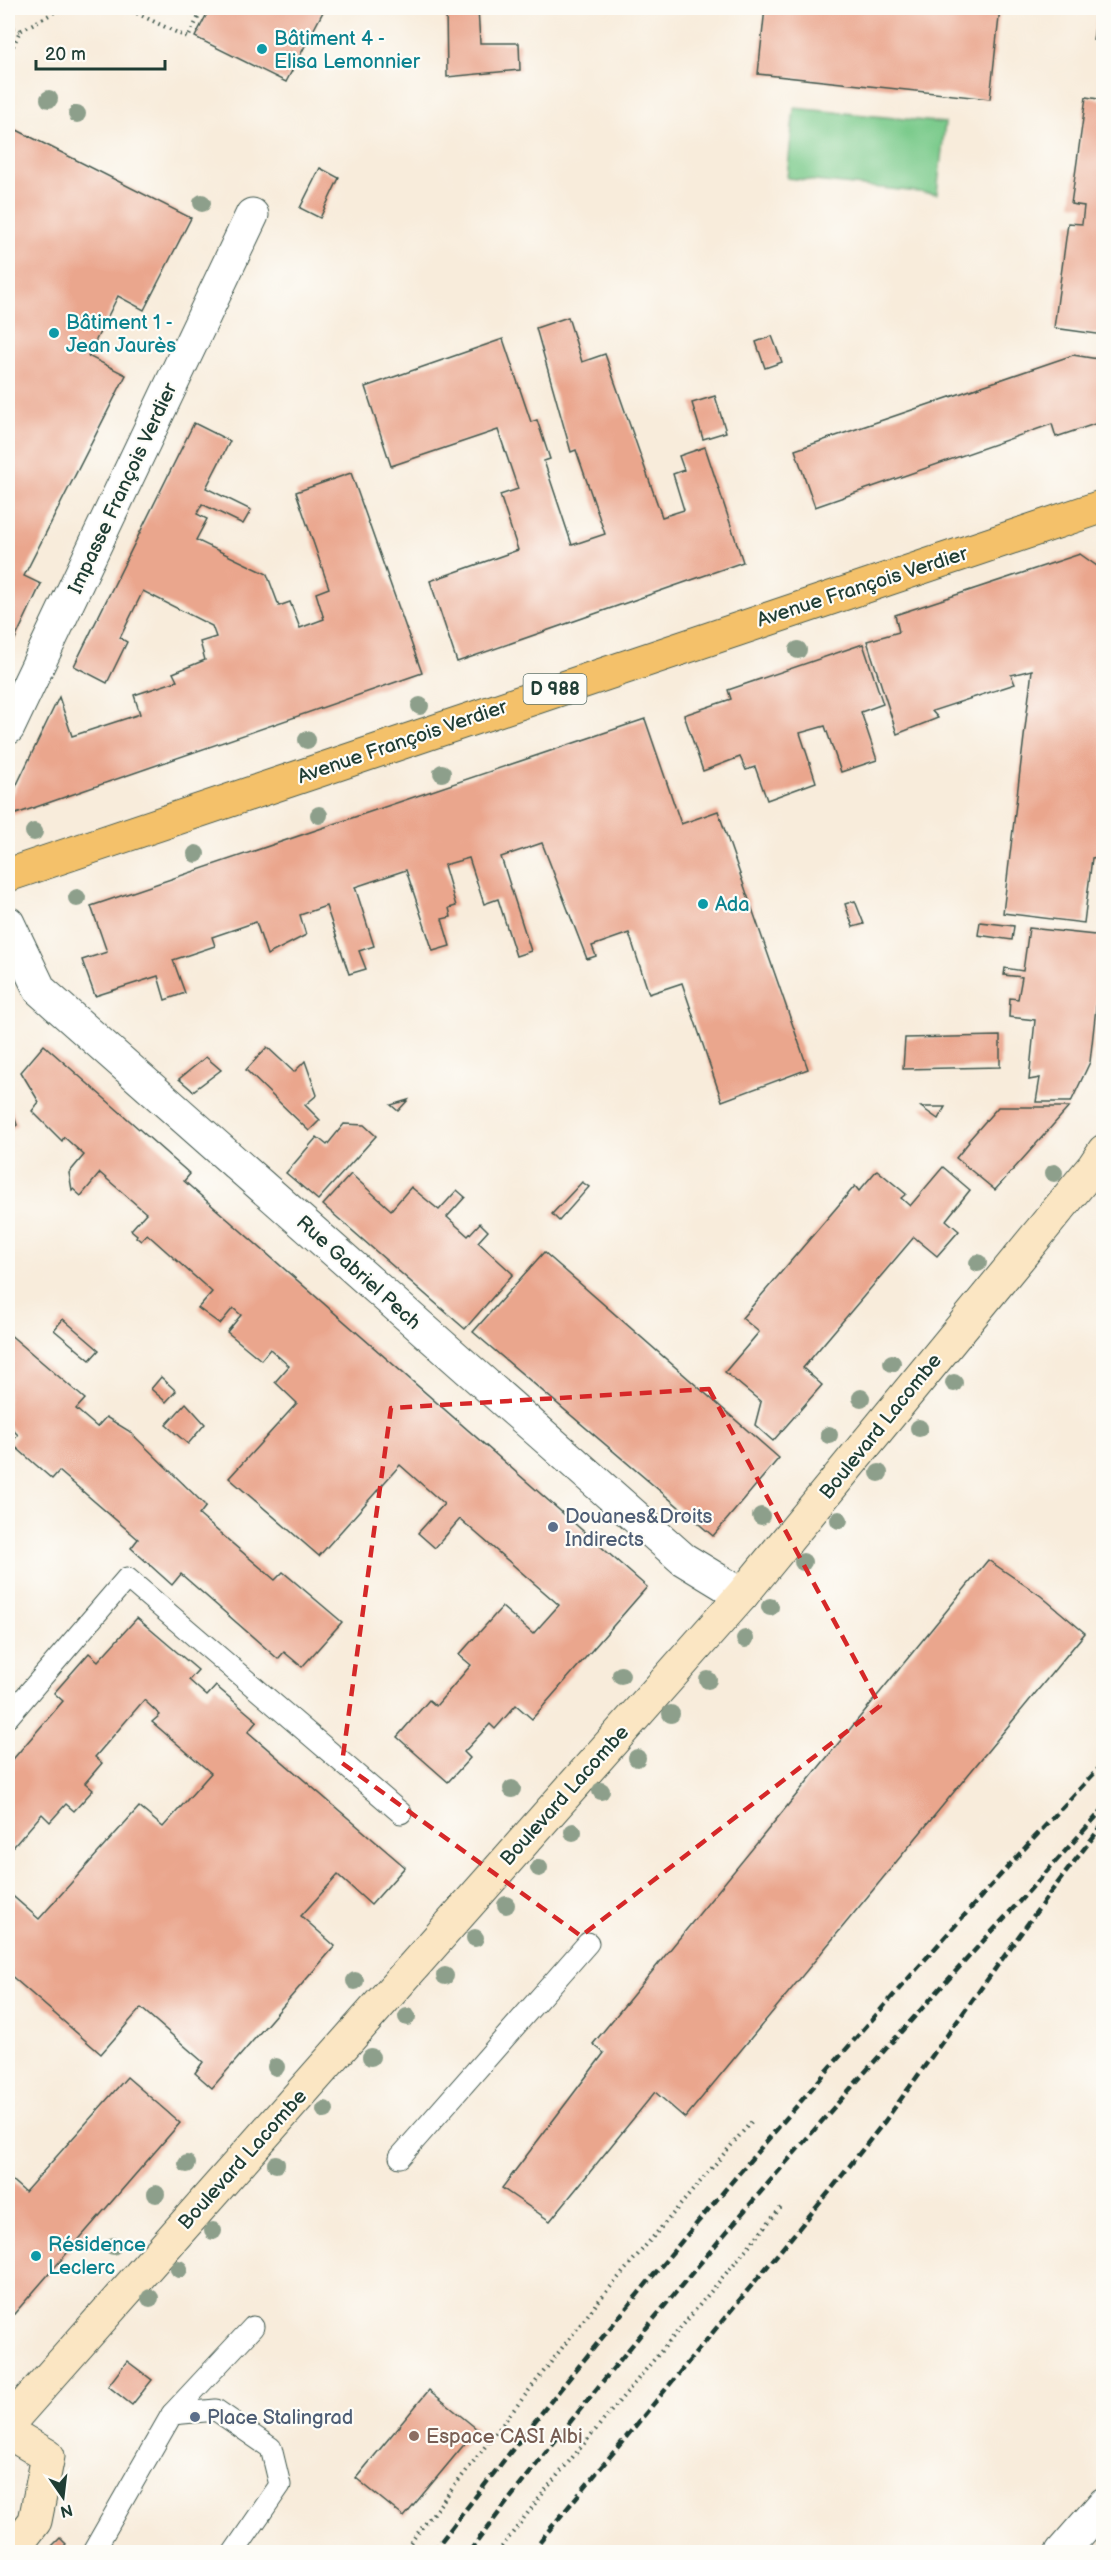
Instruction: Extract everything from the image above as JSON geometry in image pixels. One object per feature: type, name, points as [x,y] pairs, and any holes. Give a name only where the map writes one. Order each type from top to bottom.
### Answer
[{"type":"main road","name":"Avenue François Verdier","points":[[8,875],[1104,506]]},
{"type":"main road","name":"Boulevard Lacombe","points":[[8,2424],[742,1595],[1104,1151]]},
{"type":"main road","points":[[8,2432],[48,2456],[35,2521],[11,2553]]},
{"type":"street","name":"Impasse François Verdier","points":[[8,728],[252,215]]},
{"type":"street","name":"Rue Gabriel Pech","points":[[8,923],[40,990],[683,1559],[742,1595]]},
{"type":"street","points":[[1062,2553],[1104,2504]]},
{"type":"lane","points":[[8,1717],[127,1578],[401,1813]]},
{"type":"lane","points":[[400,2157],[588,1943]]},
{"type":"lane","points":[[93,2553],[172,2414],[253,2327]]},
{"type":"lane","points":[[172,2414],[216,2410],[271,2448],[280,2485],[234,2553]]},
{"type":"path","points":[[8,57],[20,31],[62,8]]},
{"type":"path","points":[[126,8],[188,38],[203,8]]},
{"type":"path","points":[[8,25],[20,31]]},
{"type":"path","points":[[404,2553],[602,2298],[752,2121]]},
{"type":"path","points":[[498,2553],[547,2488],[783,2205]]},
{"type":"highlighted area","points":[[709,1389],[880,1706],[581,1936],[342,1763],[391,1408]]},
{"type":"green space","points":[[794,108],[945,123],[937,194],[787,178]]},
{"type":"building","name":"Bâtiment 4 - Elisa Lemonnier","points":[[210,8],[325,8],[286,82],[195,37]]},
{"type":"building","points":[[446,8],[478,8],[480,43],[519,43],[520,70],[447,77]]},
{"type":"building","points":[[765,8],[1000,8],[990,99],[758,74]]},
{"type":"building","points":[[1098,8],[1104,8],[1104,41],[1093,40]]},
{"type":"building","points":[[1086,97],[1104,100],[1104,335],[1054,328],[1068,223],[1082,224],[1084,206],[1071,204]]},
{"type":"building","name":"Bâtiment 1 - Jean Jaurès","points":[[11,127],[191,218],[144,310],[118,296],[88,356],[126,375],[24,576],[41,584],[8,654],[8,134]]},
{"type":"building","points":[[320,168],[339,178],[320,218],[300,208]]},
{"type":"building","points":[[568,317],[582,362],[605,354],[662,517],[684,510],[673,474],[684,470],[679,456],[705,447],[743,562],[457,662],[430,581],[518,550],[500,495],[518,489],[498,430],[391,466],[365,387],[503,339],[531,422],[537,420],[550,459],[544,461],[572,545],[605,534],[576,450],[571,452],[536,328]]},
{"type":"building","points":[[772,336],[782,362],[765,368],[756,342]]},
{"type":"building","points":[[1073,355],[1104,360],[1104,421],[1056,437],[1052,424],[815,507],[795,450]]},
{"type":"building","points":[[715,396],[726,432],[703,439],[692,403]]},
{"type":"building","points":[[194,423],[230,441],[206,488],[251,510],[243,524],[202,504],[197,514],[207,519],[196,540],[267,574],[279,606],[290,602],[300,628],[324,619],[316,593],[329,588],[296,492],[351,473],[422,673],[13,815],[8,803],[59,697],[72,736],[140,714],[134,695],[177,681],[173,673],[205,660],[200,642],[216,637],[212,626],[143,591],[120,638],[127,642],[107,683],[74,666]]},
{"type":"building","points":[[1080,554],[1104,571],[1104,856],[1092,858],[1084,923],[1003,913],[1032,670],[1011,675],[1015,684],[932,711],[938,718],[897,734],[867,641],[899,632],[895,615]]},
{"type":"building","points":[[863,644],[883,704],[861,712],[877,760],[841,772],[825,726],[800,733],[816,782],[767,800],[755,767],[746,770],[740,757],[703,771],[684,715],[731,699],[728,690]]},
{"type":"building","points":[[645,719],[681,824],[718,811],[808,1069],[722,1101],[682,983],[649,994],[629,933],[592,946],[596,956],[587,959],[542,843],[501,857],[531,951],[516,956],[498,899],[484,904],[469,858],[444,865],[456,906],[449,908],[451,917],[442,919],[450,946],[433,951],[406,870],[355,887],[374,946],[359,951],[366,969],[349,974],[326,906],[300,915],[306,935],[267,955],[256,922],[212,937],[215,946],[173,960],[185,993],[165,1000],[158,976],[95,996],[82,960],[107,952],[91,906]]},
{"type":"building","points":[[855,901],[864,924],[853,927],[845,904]]},
{"type":"building","points":[[980,922],[1014,926],[1012,940],[978,935]]},
{"type":"building","points":[[1029,928],[1104,936],[1090,1062],[1071,1102],[1036,1102],[1040,1078],[1029,1080],[1035,1020],[1009,1017],[1010,998],[1018,999],[1022,977],[1004,975],[1005,968],[1023,971]]},
{"type":"building","points":[[1000,1036],[1000,1067],[903,1069],[905,1038]]},
{"type":"building","points":[[44,1045],[190,1174],[184,1181],[647,1587],[532,1719],[516,1705],[495,1729],[490,1724],[464,1752],[470,1758],[448,1782],[397,1737],[429,1700],[436,1706],[471,1665],[459,1655],[502,1607],[533,1634],[559,1605],[460,1519],[435,1548],[418,1533],[444,1504],[400,1465],[319,1556],[229,1478],[297,1403],[275,1382],[289,1366],[270,1349],[261,1360],[227,1332],[241,1315],[233,1308],[220,1324],[198,1308],[212,1292],[147,1234],[141,1241],[136,1237],[137,1235],[131,1230],[146,1213],[100,1173],[81,1196],[72,1190],[69,1173],[84,1155],[64,1137],[62,1141],[32,1111],[39,1102],[21,1072]]},
{"type":"building","points":[[267,1047],[294,1072],[305,1061],[317,1095],[305,1105],[320,1120],[309,1131],[246,1070]]},
{"type":"building","points":[[206,1057],[221,1070],[193,1091],[179,1079]]},
{"type":"building","points":[[8,1099],[17,1125],[8,1132]]},
{"type":"building","points":[[408,1100],[398,1111],[391,1105]]},
{"type":"building","points":[[921,1107],[945,1107],[938,1119]]},
{"type":"building","points":[[998,1107],[1069,1107],[995,1190],[956,1158]]},
{"type":"building","points":[[344,1124],[364,1125],[376,1136],[318,1200],[286,1173],[317,1137],[327,1145]]},
{"type":"building","points":[[943,1167],[970,1190],[946,1220],[959,1231],[937,1256],[914,1237],[803,1368],[822,1385],[773,1441],[755,1425],[761,1402],[725,1372],[759,1332],[742,1318],[855,1186],[859,1191],[877,1170],[906,1194],[901,1198],[910,1206]]},
{"type":"building","points":[[351,1174],[391,1210],[411,1187],[439,1210],[457,1190],[465,1197],[447,1217],[468,1236],[480,1223],[488,1231],[478,1242],[513,1274],[465,1329],[323,1205]]},
{"type":"building","points":[[582,1182],[589,1187],[559,1221],[552,1214]]},
{"type":"building","points":[[544,1252],[779,1458],[713,1536],[473,1332]]},
{"type":"building","points":[[63,1319],[99,1350],[90,1360],[54,1330]]},
{"type":"building","points":[[8,1333],[85,1399],[76,1409],[97,1427],[106,1417],[129,1431],[206,1506],[199,1515],[275,1580],[283,1572],[342,1622],[302,1667],[284,1652],[278,1659],[181,1574],[172,1585],[131,1548],[138,1539],[59,1471],[52,1479],[11,1443],[18,1435],[8,1425]]},
{"type":"building","points":[[161,1377],[176,1391],[166,1402],[151,1389]]},
{"type":"building","points":[[186,1403],[205,1424],[188,1444],[166,1425]]},
{"type":"building","points":[[988,1560],[1041,1596],[1085,1633],[685,2118],[655,2092],[550,2221],[502,2188],[604,2053],[593,2044]]},
{"type":"building","points":[[137,1618],[198,1670],[189,1680],[207,1696],[216,1686],[257,1721],[248,1732],[405,1867],[371,1905],[338,1875],[301,1916],[335,1946],[212,2088],[195,2073],[203,2062],[141,2008],[101,2054],[8,1973],[8,1892],[39,1919],[139,1807],[163,1827],[211,1773],[152,1722],[160,1715],[144,1700],[95,1757],[102,1763],[85,1783],[93,1790],[74,1811],[66,1804],[50,1822],[42,1814],[8,1853],[8,1765],[63,1701],[54,1693],[89,1653],[98,1661]]},
{"type":"building","name":"Résidence Leclerc","points":[[127,2077],[180,2123],[8,2321],[8,2177],[25,2192]]},
{"type":"building","points":[[127,2361],[152,2380],[132,2405],[108,2386]]},
{"type":"building","points":[[429,2390],[477,2429],[404,2517],[356,2478]]},
{"type":"building","points":[[60,2538],[66,2544],[58,2552],[47,2551]]},
{"type":"railway","points":[[433,2552],[650,2279],[762,2146],[961,1919],[1104,1763]]},
{"type":"railway","points":[[469,2552],[613,2368],[764,2188],[1104,1808]]},
{"type":"railway","points":[[531,2552],[885,2121],[1050,1893],[1104,1823]]},
{"type":"place","name":"Bâtiment 4 - Elisa Lemonnier","points":[[262,49]]},
{"type":"place","name":"Bâtiment 1 - Jean Jaurès","points":[[54,333]]},
{"type":"place","name":"Ada","points":[[703,904]]},
{"type":"place","name":"Douanes&Droits Indirects","points":[[553,1527]]},
{"type":"place","name":"Résidence Leclerc","points":[[36,2256]]},
{"type":"place","name":"Place Stalingrad","points":[[195,2417]]},
{"type":"place","name":"Espace CASI Albi","points":[[414,2436]]}]
